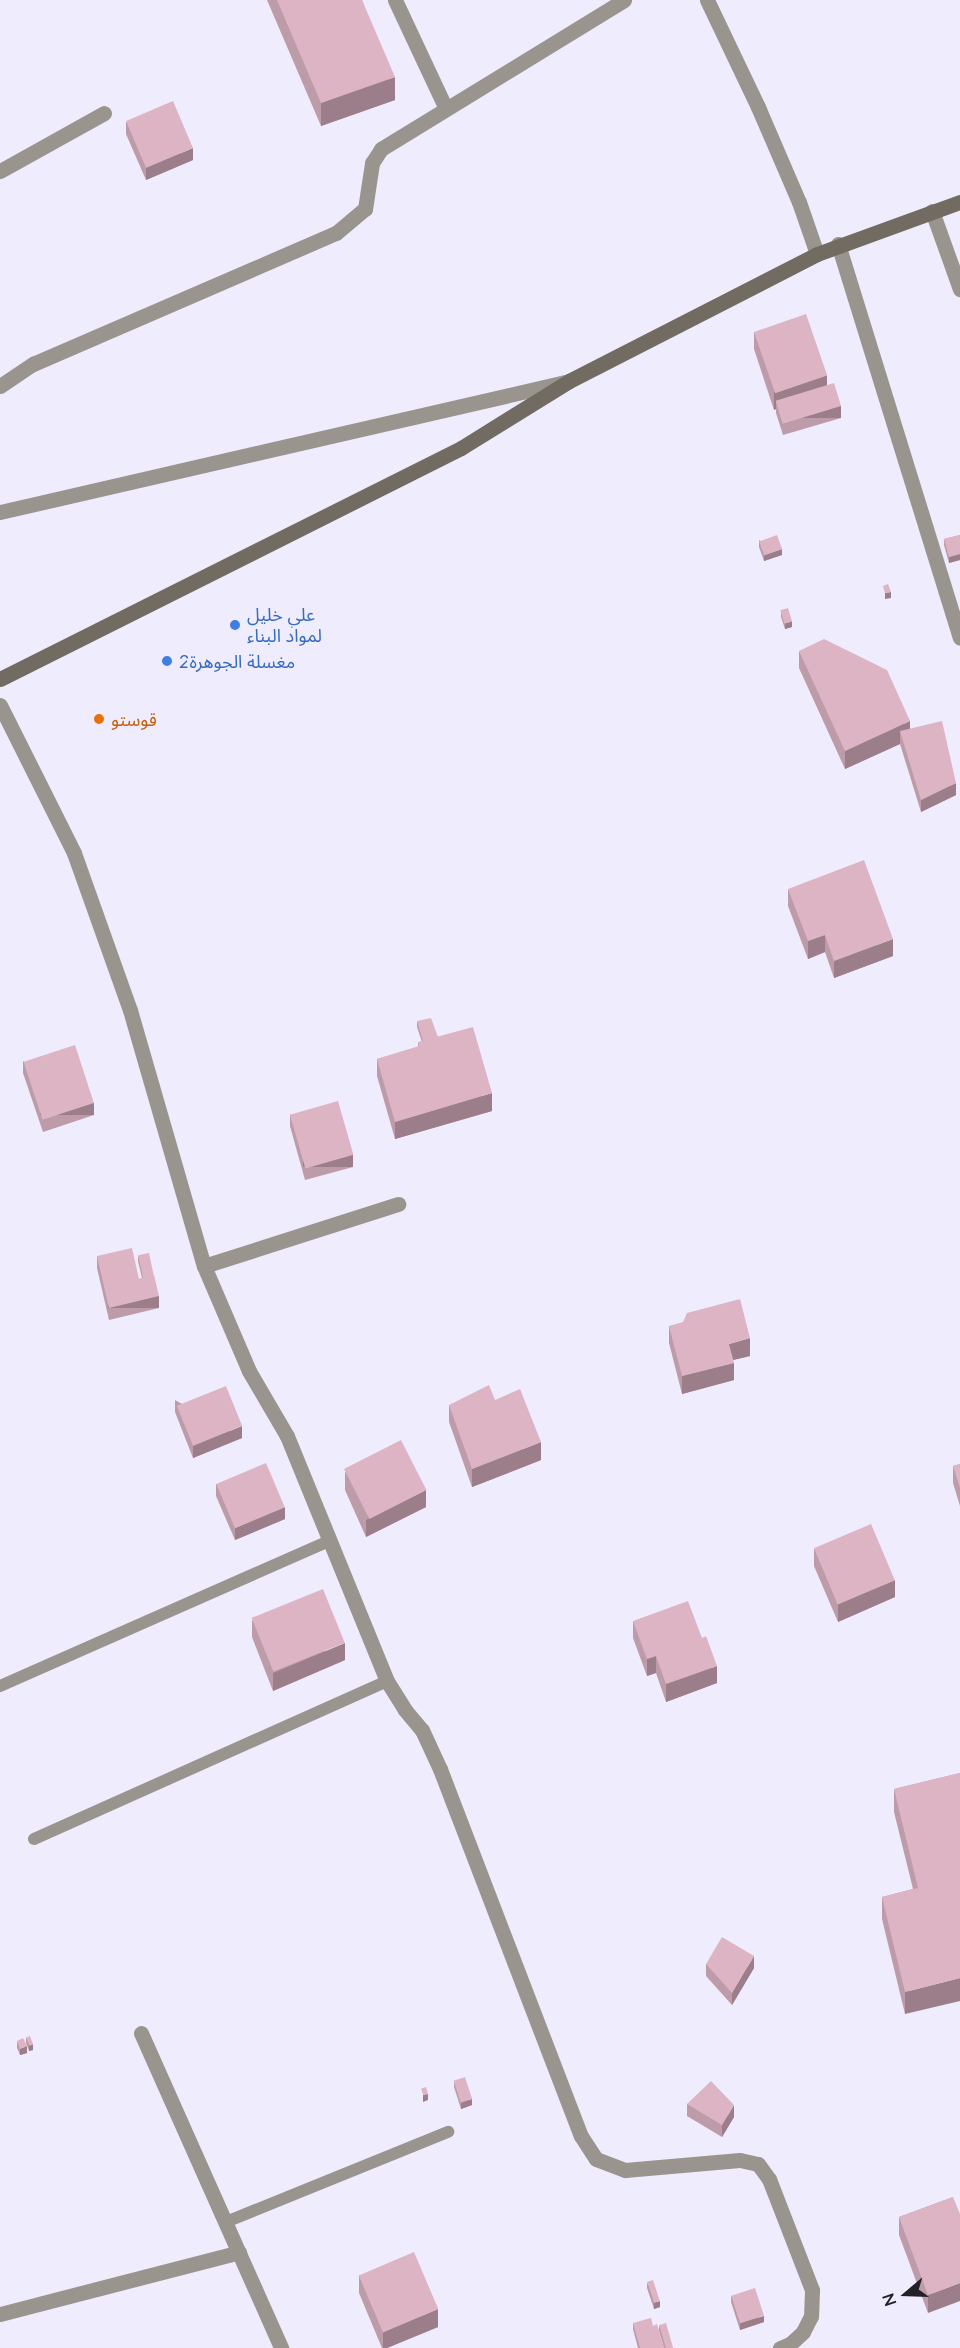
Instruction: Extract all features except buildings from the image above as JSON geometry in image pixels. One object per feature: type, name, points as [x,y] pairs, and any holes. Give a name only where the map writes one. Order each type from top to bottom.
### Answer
[{"type":"street","points":[[395,0],[446,109]]},
{"type":"street","points":[[0,386],[33,364],[336,233],[365,209],[372,162],[381,149],[624,0]]},
{"type":"street","points":[[707,0],[758,107],[799,202],[817,254]]},
{"type":"street","points":[[0,171],[104,113]]},
{"type":"street","points":[[0,679],[461,448],[569,381],[817,254],[838,244],[960,202]]},
{"type":"street","points":[[932,211],[960,289]]},
{"type":"street","points":[[838,244],[960,638]]},
{"type":"street","points":[[0,512],[569,381]]},
{"type":"street","points":[[0,705],[74,852],[130,1010],[204,1266],[249,1371],[287,1436],[332,1540],[387,1682],[405,1710],[423,1730],[440,1769],[581,2136],[596,2159],[625,2170],[740,2160],[758,2164],[770,2179],[812,2290],[811,2316],[803,2332],[790,2344],[780,2348]]},
{"type":"street","points":[[204,1266],[398,1204]]},
{"type":"street","points":[[141,2033],[281,2348]]},
{"type":"street","points":[[0,2314],[239,2252]]},
{"type":"lane","points":[[0,1686],[332,1540]]},
{"type":"lane","points":[[34,1839],[387,1682]]},
{"type":"lane","points":[[226,2222],[448,2132]]},
{"type":"place","name":"علي خليل لمواد البناء","points":[[235,625]]},
{"type":"place","name":"مغسلة الجوهرة2","points":[[167,661]]},
{"type":"place","name":"قوستو","points":[[99,719]]}]
